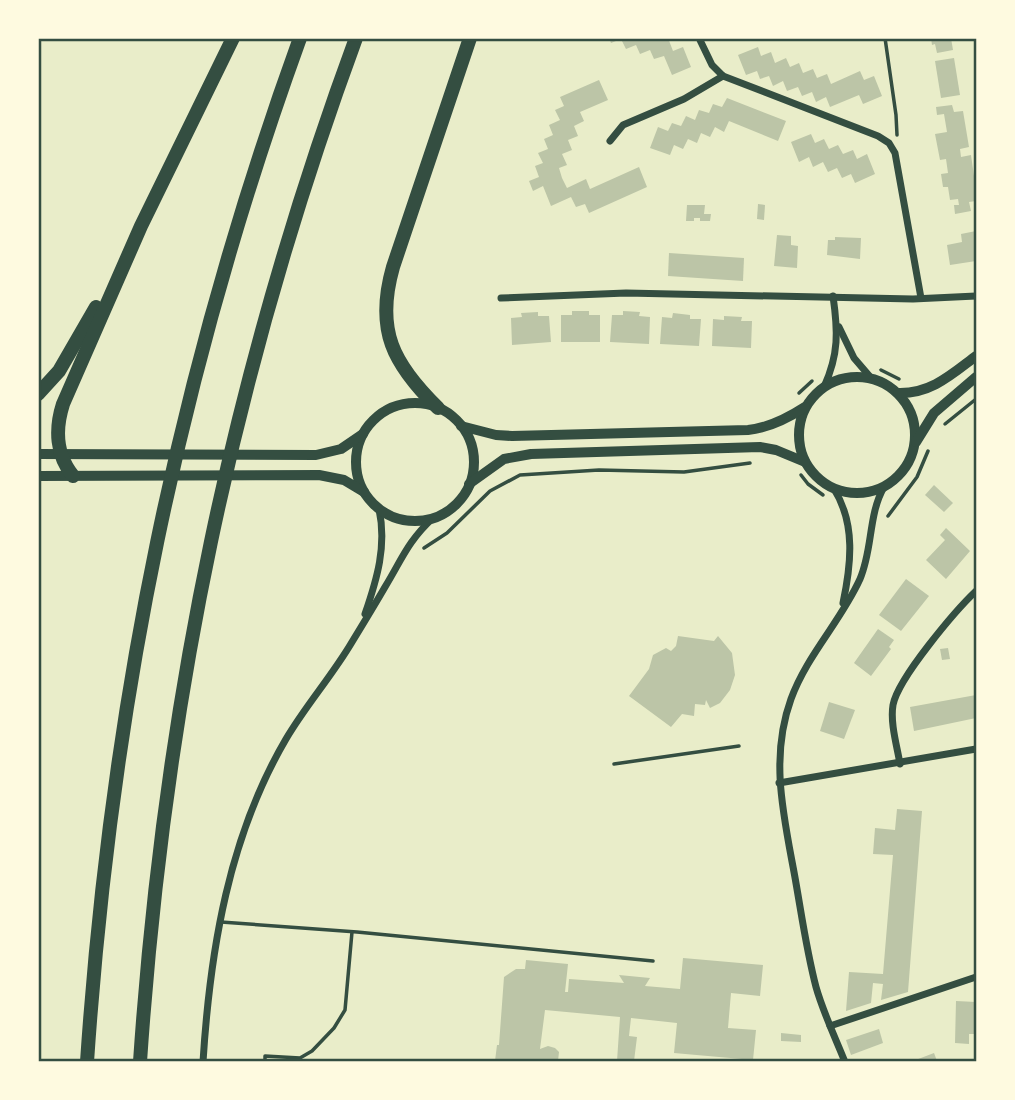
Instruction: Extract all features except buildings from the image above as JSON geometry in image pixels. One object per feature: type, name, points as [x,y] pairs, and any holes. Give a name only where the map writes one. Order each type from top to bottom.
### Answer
[{"type":"highway","points":[[73,476],[61,454],[59,422],[62,404],[141,226],[233,38]]},
{"type":"highway","points":[[87,1062],[103,882],[116,779],[132,668],[156,542],[217,289],[258,157],[300,38]]},
{"type":"highway","points":[[140,1062],[144,997],[164,813],[181,695],[205,562],[246,383],[274,282],[317,145],[356,38]]},
{"type":"highway","points":[[438,408],[408,376],[392,348],[386,329],[387,292],[470,38]]},
{"type":"highway","points":[[38,394],[59,370],[75,344],[141,226]]},
{"type":"main road","points":[[898,393],[916,393],[931,388],[976,356]]},
{"type":"main road","points":[[461,426],[512,436],[760,429],[807,405],[824,387],[845,378],[872,373],[898,393],[912,417],[914,444]]},
{"type":"main road","points":[[469,484],[504,459],[531,454],[760,447],[776,450],[801,465],[830,493],[859,494],[884,487],[904,469],[914,444],[934,413],[976,377]]},
{"type":"main road","points":[[38,454],[316,455],[333,452],[363,434],[376,419],[392,408],[418,403],[438,408],[461,426],[473,454],[473,472],[469,484],[455,505],[433,518],[408,521],[390,516],[379,509],[364,492],[359,479],[356,460],[363,434]]},
{"type":"main road","points":[[801,465],[798,436],[807,405]]},
{"type":"main road","points":[[38,476],[319,475],[336,478],[364,492]]},
{"type":"street","points":[[699,38],[712,65],[723,76],[878,136],[893,147],[921,298]]},
{"type":"street","points":[[610,141],[623,125],[684,99],[723,76]]},
{"type":"street","points":[[501,298],[626,293],[921,298],[976,296]]},
{"type":"street","points":[[824,387],[835,359],[837,323],[834,296]]},
{"type":"street","points":[[837,323],[854,358],[872,373]]},
{"type":"street","points":[[845,1062],[820,999],[810,961],[779,783],[780,739],[803,671],[863,570],[870,543],[874,508],[884,487]]},
{"type":"street","points":[[830,493],[845,510],[849,532],[849,576],[841,611]]},
{"type":"street","points":[[362,624],[382,552],[383,531],[379,509]]},
{"type":"street","points":[[203,1062],[219,922],[239,846],[270,770],[286,738],[339,663],[410,541],[433,518]]},
{"type":"street","points":[[900,764],[892,713],[895,698],[939,632],[976,591]]},
{"type":"street","points":[[779,783],[976,749]]},
{"type":"street","points":[[830,1026],[976,977]]},
{"type":"lane","points":[[614,764],[740,746]]},
{"type":"lane","points":[[219,922],[653,961]]},
{"type":"lane","points":[[265,1062],[265,1056],[300,1060],[334,1028],[345,1010],[352,932]]},
{"type":"path","points":[[885,38],[896,116],[897,162]]},
{"type":"path","points":[[872,373],[883,370],[905,383]]},
{"type":"path","points":[[791,399],[818,375]]},
{"type":"path","points":[[943,427],[976,400]]},
{"type":"path","points":[[882,522],[917,477],[932,442]]},
{"type":"path","points":[[423,549],[454,527],[490,491],[520,475],[599,470],[684,472],[757,462]]},
{"type":"path","points":[[801,465],[808,484],[830,493]]}]
